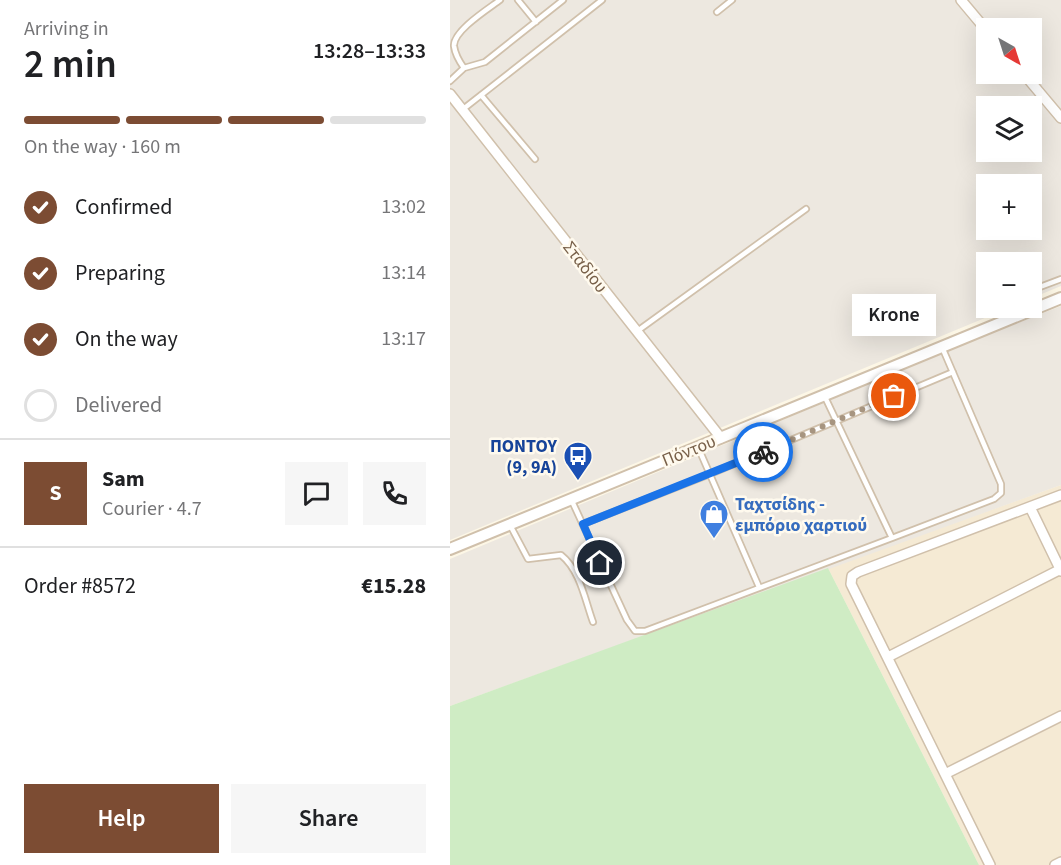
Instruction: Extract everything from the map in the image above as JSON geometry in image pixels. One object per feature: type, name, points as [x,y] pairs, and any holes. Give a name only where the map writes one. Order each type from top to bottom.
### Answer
[{"type":"street","points":[[961,0],[976,18]]},
{"type":"street","points":[[1032,84],[1061,118]]},
{"type":"street","name":"Σταδίου","points":[[450,94],[721,438]]},
{"type":"street","name":"Πόντου","points":[[1042,304],[1061,298]]},
{"type":"street","name":"Πόντου","points":[[450,549],[942,347],[1004,318]]},
{"type":"street","points":[[990,865],[851,584],[852,576],[1061,495]]},
{"type":"street","points":[[888,657],[1061,569],[1030,507]]},
{"type":"street","points":[[945,774],[1061,716]]},
{"type":"street","points":[[1055,865],[1061,862]]},
{"type":"lane","points":[[464,68],[457,57],[454,44],[456,35],[500,0]]},
{"type":"lane","points":[[518,0],[536,22]]},
{"type":"lane","points":[[450,81],[464,68],[485,62],[563,0]]},
{"type":"lane","points":[[462,110],[602,0]]},
{"type":"lane","points":[[717,12],[732,0]]},
{"type":"lane","points":[[481,94],[534,159]]},
{"type":"lane","points":[[636,332],[806,209]]},
{"type":"lane","points":[[1042,286],[1061,279]]},
{"type":"lane","points":[[571,500],[627,620],[635,631],[645,631],[994,499],[1001,493],[1001,484],[942,347]]},
{"type":"lane","points":[[583,524],[710,474],[953,372]]},
{"type":"lane","points":[[824,395],[892,538]]},
{"type":"lane","points":[[698,447],[759,588]]},
{"type":"lane","points":[[510,525],[528,559],[548,555],[561,555],[566,558],[574,570],[593,622]]},
{"type":"shaded area","points":[[450,0],[1061,0],[1061,286],[1042,294],[1042,252],[976,252],[976,318],[985,318],[450,540]]},
{"type":"shaded area","points":[[1061,306],[1061,485],[450,706],[450,559],[962,345],[1031,318],[1042,318],[1042,313]]},
{"type":"shaded area","points":[[1061,485],[1061,865],[979,865],[828,568]]},
{"type":"green space","points":[[828,568],[979,865],[450,865],[450,706]]},
{"type":"way so far","points":[[763,452],[894,396]]},
{"type":"place","name":"Krone","points":[[894,396]]},
{"type":"place","name":"ΠΟΝΤΟΥ (9, 9Α)","points":[[578,482]]},
{"type":"place","name":"Ταχτσίδης - εμπόριο χαρτιού","points":[[714,540]]},
{"type":"route","points":[[600,563],[583,524],[763,452]]}]
